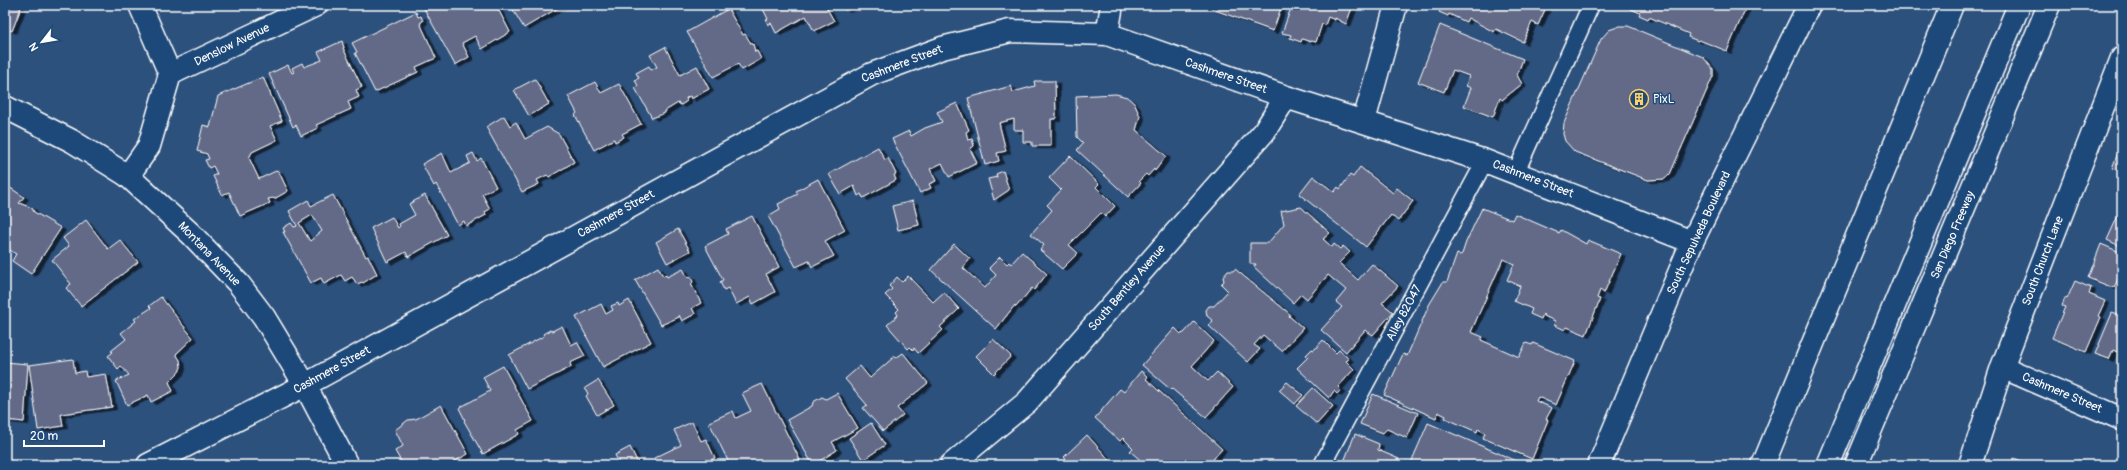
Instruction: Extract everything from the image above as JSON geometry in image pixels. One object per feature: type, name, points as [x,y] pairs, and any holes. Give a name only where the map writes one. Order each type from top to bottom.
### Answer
[{"type":"main road","points":[[128,176],[149,146],[170,74],[140,5]]},
{"type":"main road","name":"Denslow Avenue","points":[[170,74],[316,5]]},
{"type":"main road","points":[[1107,34],[1112,5]]},
{"type":"main road","points":[[1364,121],[1396,5]]},
{"type":"main road","name":"South Sepulveda Boulevard","points":[[1600,465],[1692,242],[1809,5]]},
{"type":"main road","points":[[1763,465],[1952,5]]},
{"type":"main road","points":[[1828,465],[2019,5]]},
{"type":"main road","name":"San Diego Freeway","points":[[1856,465],[2049,5]]},
{"type":"main road","name":"Cashmere Street","points":[[148,465],[305,385],[872,74],[942,48],[1010,31],[1107,34],[1286,97],[1364,121],[1516,172],[1692,242]]},
{"type":"main road","name":"South Church Lane","points":[[1970,465],[2002,367],[2121,66]]},
{"type":"main road","name":"South Bentley Avenue","points":[[951,465],[1027,402],[1264,132],[1286,97]]},
{"type":"main road","name":"Montana Avenue","points":[[5,107],[72,141],[128,176],[191,234],[239,284],[264,317],[305,385],[347,465]]},
{"type":"main road","name":"Cashmere Street","points":[[2002,367],[2122,419]]},
{"type":"lane","points":[[1516,172],[1591,5]]},
{"type":"lane","name":"Alley 82047","points":[[1322,465],[1485,161]]},
{"type":"building","points":[[5,5],[19,5],[18,7],[21,8],[12,31],[5,28]]},
{"type":"building","points":[[422,5],[496,5],[510,32],[482,49],[475,36],[462,43],[469,57],[455,65]]},
{"type":"building","points":[[510,5],[563,5],[524,28]]},
{"type":"building","points":[[761,5],[825,5],[834,21],[814,31],[806,16],[776,33],[771,23],[768,25],[766,20],[768,19]]},
{"type":"building","points":[[842,5],[861,5],[845,10]]},
{"type":"building","points":[[1213,5],[1282,5],[1273,31],[1212,9]]},
{"type":"building","points":[[1292,5],[1353,5],[1346,24],[1335,18],[1335,20],[1328,17],[1325,25],[1322,24],[1316,42],[1302,39],[1301,42],[1290,38],[1291,35],[1282,33]]},
{"type":"building","points":[[1353,5],[1363,5],[1362,8]]},
{"type":"building","points":[[1443,5],[1547,5],[1538,25],[1532,22],[1523,42],[1496,29],[1494,32],[1468,18],[1466,22],[1449,14],[1448,16],[1439,12]]},
{"type":"building","points":[[1622,5],[1747,5],[1727,51],[1688,37],[1689,34],[1649,17],[1648,19],[1639,15],[1640,13]]},
{"type":"building","points":[[728,9],[743,35],[745,34],[752,45],[753,44],[755,52],[757,51],[761,59],[742,70],[738,64],[713,77],[687,32]]},
{"type":"building","points":[[416,12],[418,17],[421,16],[423,21],[420,23],[436,58],[416,67],[418,72],[375,92],[355,53],[357,52],[352,43]]},
{"type":"building","points":[[1440,25],[1523,59],[1517,75],[1522,84],[1502,100],[1500,98],[1493,117],[1464,106],[1471,88],[1466,86],[1469,76],[1453,70],[1444,92],[1418,82]]},
{"type":"building","name":"PixL","points":[[1620,26],[1628,26],[1703,57],[1713,69],[1713,76],[1670,174],[1665,179],[1648,180],[1575,152],[1565,141],[1563,134],[1564,123],[1601,39],[1609,30]]},
{"type":"building","points":[[342,41],[343,48],[362,87],[356,90],[359,97],[348,102],[351,109],[316,125],[318,128],[301,136],[296,125],[293,127],[269,74],[288,65],[292,73],[294,72],[292,68],[302,63],[304,67],[322,60],[318,52]]},
{"type":"building","points":[[665,47],[680,75],[697,66],[709,89],[691,99],[690,96],[686,98],[687,101],[681,105],[678,103],[665,111],[665,113],[652,118],[635,88],[638,86],[635,80],[639,78],[636,73],[649,66],[651,70],[657,67],[650,55]]},
{"type":"building","points":[[263,77],[282,121],[270,126],[277,140],[252,152],[249,158],[259,179],[278,170],[288,191],[274,199],[268,199],[270,203],[240,216],[229,192],[222,195],[213,176],[217,174],[213,166],[209,168],[205,160],[209,159],[207,154],[197,151],[203,125],[210,127],[218,96]]},
{"type":"building","points":[[535,79],[549,104],[529,116],[514,90]]},
{"type":"building","points":[[1034,81],[1055,81],[1056,119],[1051,119],[1051,146],[1032,146],[1032,142],[1023,142],[1023,130],[1014,130],[1014,119],[999,123],[1006,151],[997,153],[999,161],[985,165],[968,98],[1011,86],[1013,92],[1035,86]]},
{"type":"building","points":[[595,82],[601,93],[619,84],[641,124],[622,134],[624,137],[615,142],[614,139],[594,150],[575,115],[577,113],[568,96]]},
{"type":"building","points":[[1116,94],[1127,97],[1134,103],[1140,116],[1136,130],[1166,156],[1155,171],[1154,169],[1148,176],[1146,174],[1139,181],[1141,183],[1128,197],[1077,150],[1083,143],[1077,137],[1076,96]]},
{"type":"building","points":[[957,103],[969,130],[966,132],[968,140],[972,139],[974,146],[970,149],[977,163],[949,177],[942,163],[930,169],[936,181],[929,184],[931,188],[920,193],[892,139],[909,131],[911,136],[925,128],[942,122],[937,112]]},
{"type":"building","points":[[504,116],[510,126],[516,122],[525,139],[547,127],[559,134],[574,162],[549,177],[547,175],[537,180],[539,184],[522,192],[486,127]]},
{"type":"building","points":[[2122,143],[2122,172],[2112,168]]},
{"type":"building","points":[[878,147],[885,160],[888,158],[896,174],[894,175],[896,180],[863,198],[861,194],[858,196],[854,186],[840,194],[829,174]]},
{"type":"building","points":[[442,153],[451,173],[470,163],[467,156],[473,153],[477,161],[481,158],[496,187],[482,194],[490,209],[485,212],[486,215],[466,226],[464,221],[458,225],[436,184],[434,186],[422,164]]},
{"type":"building","points":[[1070,156],[1099,184],[1096,187],[1115,206],[1105,217],[1101,213],[1069,245],[1078,253],[1062,269],[1040,250],[1044,245],[1031,234],[1052,210],[1047,205],[1061,190],[1049,178]]},
{"type":"building","points":[[1360,167],[1393,193],[1397,188],[1413,201],[1398,221],[1391,215],[1366,247],[1299,194],[1313,176],[1334,192],[1338,187],[1340,189],[1350,175],[1353,177]]},
{"type":"building","points":[[1003,171],[1009,190],[994,200],[988,179],[997,177],[996,174]]},
{"type":"building","points":[[818,179],[845,230],[825,241],[834,256],[812,267],[809,261],[796,267],[768,216],[780,209],[778,204],[798,194],[796,191]]},
{"type":"building","points":[[6,185],[24,197],[19,203],[32,208],[34,212],[61,228],[31,274],[12,261],[16,254],[5,247]]},
{"type":"building","points":[[333,195],[366,257],[368,256],[377,274],[363,283],[357,284],[352,277],[345,281],[341,275],[324,284],[321,278],[311,283],[283,232],[285,232],[283,228],[291,223],[294,227],[297,226],[289,211],[308,200],[311,206]],"holes":[[[312,215],[322,231],[310,241],[299,223]]]},
{"type":"building","points":[[425,195],[447,235],[408,257],[406,252],[387,262],[371,228],[392,217],[398,228],[400,226],[399,224],[415,215],[409,204]]},
{"type":"building","points":[[913,201],[919,225],[898,230],[892,206]]},
{"type":"building","points":[[1301,207],[1330,233],[1323,239],[1332,247],[1334,244],[1340,249],[1343,246],[1350,252],[1339,263],[1358,280],[1372,264],[1398,286],[1382,303],[1393,312],[1373,335],[1365,330],[1346,352],[1321,330],[1342,307],[1336,302],[1346,290],[1328,275],[1307,299],[1301,294],[1293,303],[1254,267],[1256,264],[1250,264],[1250,243],[1268,243],[1284,224],[1281,211]]},
{"type":"building","points":[[2122,207],[2122,247],[2107,240]]},
{"type":"building","points":[[1482,208],[1512,220],[1515,214],[1559,233],[1561,230],[1586,244],[1588,240],[1621,254],[1604,293],[1600,290],[1597,298],[1600,299],[1586,335],[1567,327],[1565,330],[1554,325],[1555,321],[1544,316],[1543,314],[1541,319],[1530,314],[1532,309],[1514,301],[1520,286],[1507,280],[1514,264],[1503,259],[1471,332],[1483,337],[1481,340],[1519,357],[1526,343],[1532,345],[1533,343],[1575,361],[1556,405],[1538,397],[1536,401],[1552,408],[1546,419],[1548,420],[1532,459],[1483,438],[1485,433],[1478,429],[1477,432],[1445,418],[1446,416],[1438,412],[1436,418],[1384,395],[1403,354],[1407,356],[1429,305],[1443,282],[1447,282],[1457,254],[1462,254]]},
{"type":"building","points":[[752,216],[779,267],[766,274],[775,292],[753,304],[750,297],[736,304],[728,288],[724,290],[720,282],[723,280],[705,246],[728,234],[726,229]]},
{"type":"building","points":[[86,220],[108,249],[120,240],[138,262],[81,306],[66,288],[71,284],[52,260],[69,246],[63,238]]},
{"type":"building","points":[[678,229],[690,251],[667,263],[656,242]]},
{"type":"building","points":[[954,244],[970,259],[963,268],[985,288],[996,275],[989,268],[1000,257],[1007,264],[1009,262],[1011,264],[1022,252],[1047,274],[1034,290],[1032,288],[1016,307],[1015,305],[996,329],[931,270]]},
{"type":"building","points":[[2101,244],[2122,253],[2122,269],[2114,288],[2088,278]]},
{"type":"building","points":[[658,267],[663,276],[666,275],[667,277],[683,269],[688,278],[690,276],[693,282],[691,284],[701,303],[692,308],[695,314],[682,321],[679,315],[679,317],[661,325],[635,280]]},
{"type":"building","points":[[1235,269],[1290,314],[1289,316],[1303,328],[1282,351],[1263,335],[1254,345],[1260,349],[1248,362],[1208,325],[1213,321],[1207,316],[1206,310],[1209,306],[1214,306],[1228,291],[1221,284],[1224,281],[1223,277],[1228,271],[1233,271]]},
{"type":"building","points":[[908,276],[933,302],[944,292],[959,309],[940,327],[943,330],[918,353],[914,348],[913,350],[910,347],[908,349],[887,325],[898,315],[896,312],[899,309],[885,295],[892,289],[889,286],[897,277],[902,282]]},
{"type":"building","points":[[2075,281],[2091,288],[2089,294],[2105,301],[2098,316],[2101,317],[2086,352],[2052,338],[2065,307],[2062,306],[2065,298],[2067,299]]},
{"type":"building","points":[[161,297],[193,338],[176,354],[180,360],[181,367],[179,372],[169,382],[173,391],[151,402],[148,395],[127,405],[116,381],[129,375],[121,366],[118,369],[108,356],[113,352],[111,351],[126,339],[121,333],[136,321],[134,319],[151,308],[149,306]]},
{"type":"building","points":[[629,300],[651,342],[603,367],[576,317],[601,304],[606,314],[613,310],[611,306],[618,303],[619,306]]},
{"type":"building","points":[[2122,306],[2122,354],[2113,350],[2109,359],[2095,354],[2112,313],[2118,315]]},
{"type":"building","points":[[1194,322],[1214,341],[1192,366],[1208,381],[1217,372],[1233,387],[1206,417],[1142,365],[1175,328],[1181,334],[1184,333]]},
{"type":"building","points":[[562,326],[571,345],[577,342],[585,356],[570,363],[571,367],[527,389],[509,355],[544,336],[543,334],[550,330],[552,331]]},
{"type":"building","points":[[993,339],[1011,356],[994,374],[976,356]]},
{"type":"building","points":[[1323,340],[1336,353],[1339,350],[1349,359],[1346,361],[1354,369],[1338,387],[1341,390],[1337,394],[1334,391],[1329,398],[1297,368],[1308,357],[1306,355],[1312,349],[1314,350]]},
{"type":"building","points":[[903,353],[928,383],[897,408],[903,415],[883,431],[863,408],[867,405],[845,379],[860,366],[870,378],[895,356],[896,358]]},
{"type":"building","points":[[73,359],[75,373],[85,371],[86,377],[106,374],[112,407],[61,414],[63,426],[38,430],[29,365]]},
{"type":"building","points":[[5,362],[28,364],[24,422],[5,420]]},
{"type":"building","points":[[503,366],[533,421],[517,430],[519,434],[483,454],[464,421],[465,420],[459,408],[490,391],[483,377]]},
{"type":"building","points":[[1141,371],[1148,377],[1146,379],[1222,449],[1208,465],[1197,463],[1196,465],[1146,465],[1130,451],[1133,448],[1123,438],[1120,441],[1095,418],[1120,389],[1124,392]]},
{"type":"building","points":[[598,380],[614,405],[597,415],[586,396],[588,394],[585,388]]},
{"type":"building","points":[[1287,382],[1303,395],[1295,404],[1279,390]]},
{"type":"building","points":[[762,384],[800,460],[790,465],[730,465],[709,422],[733,411],[736,418],[751,411],[742,393]]},
{"type":"building","points":[[1313,388],[1333,406],[1317,424],[1296,406]]},
{"type":"building","points":[[837,393],[858,428],[832,442],[837,450],[813,465],[787,420],[812,406],[813,402],[822,397],[826,399]]},
{"type":"building","points":[[1373,394],[1418,413],[1407,438],[1387,429],[1383,433],[1360,424]]},
{"type":"building","points":[[441,405],[468,454],[448,465],[403,465],[395,451],[403,446],[395,430],[408,420],[416,419]]},
{"type":"building","points":[[692,422],[701,441],[706,439],[715,458],[711,460],[714,465],[656,465],[654,458],[681,445],[674,430]]},
{"type":"building","points":[[871,423],[885,445],[863,460],[849,438]]},
{"type":"building","points":[[1428,423],[1526,465],[1410,465]]},
{"type":"building","points":[[1355,434],[1379,444],[1378,450],[1399,459],[1396,465],[1335,465],[1337,461],[1343,464]]},
{"type":"building","points":[[1087,435],[1114,465],[1071,465],[1064,457]]},
{"type":"building","points":[[630,447],[639,465],[620,465],[615,455]]},
{"type":"building","points":[[2014,458],[2031,465],[2010,465]]},
{"type":"building","points":[[2078,460],[2089,465],[2076,465]]},
{"type":"place","name":"PixL","points":[[1639,99]]}]
